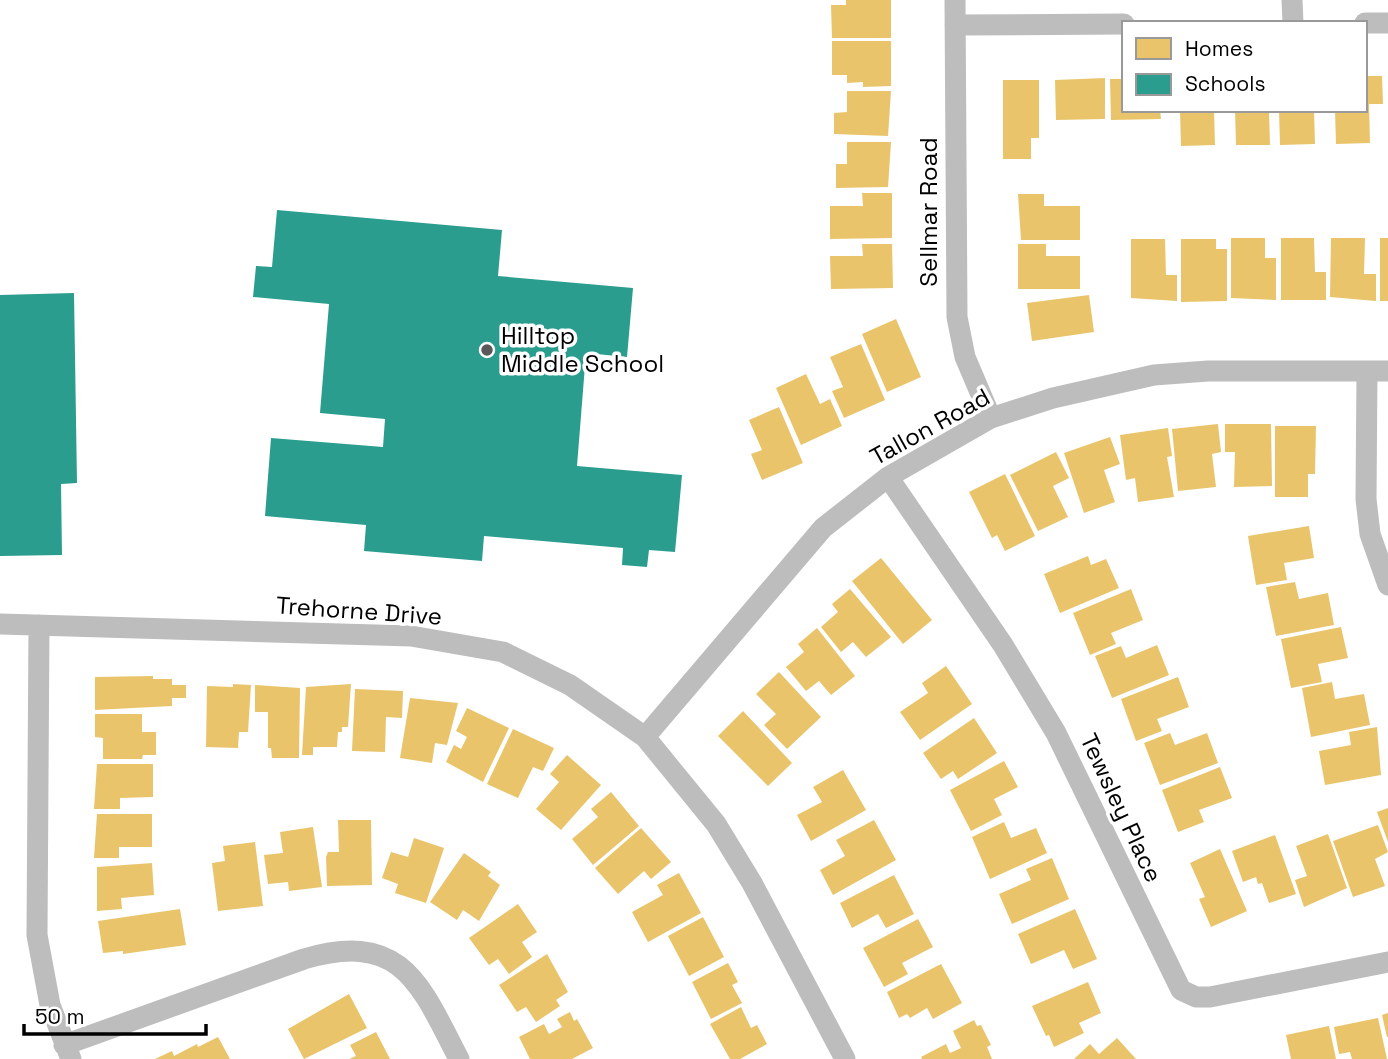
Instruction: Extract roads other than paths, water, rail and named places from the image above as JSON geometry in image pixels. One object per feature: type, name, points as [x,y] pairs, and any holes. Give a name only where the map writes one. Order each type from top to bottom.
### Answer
[{"type":"street","name":"Sellmar Road","points":[[954,0],[957,317],[965,357],[991,418]]},
{"type":"street","points":[[1292,0],[1293,21]]},
{"type":"street","points":[[1367,23],[1388,23]]},
{"type":"street","points":[[955,25],[1122,24]]},
{"type":"street","name":"Tallon Road","points":[[645,737],[823,528],[888,477],[991,418],[1075,392],[1154,376],[1208,371],[1377,371]]},
{"type":"street","points":[[1377,371],[1366,499],[1370,534],[1388,585]]},
{"type":"street","name":"Tewsley Place","points":[[888,477],[1003,645],[1056,733],[1181,990],[1196,997],[1210,997],[1388,962]]},
{"type":"street","name":"Trehorne Drive","points":[[0,624],[411,636],[503,653],[570,685],[645,737],[734,851],[845,1059]]},
{"type":"street","points":[[39,625],[37,935],[50,1005],[68,1052],[304,959],[331,951],[361,950],[387,958],[407,972],[424,991],[458,1059]]},
{"type":"place","name":"Hilltop Middle School","points":[[487,350]]}]
